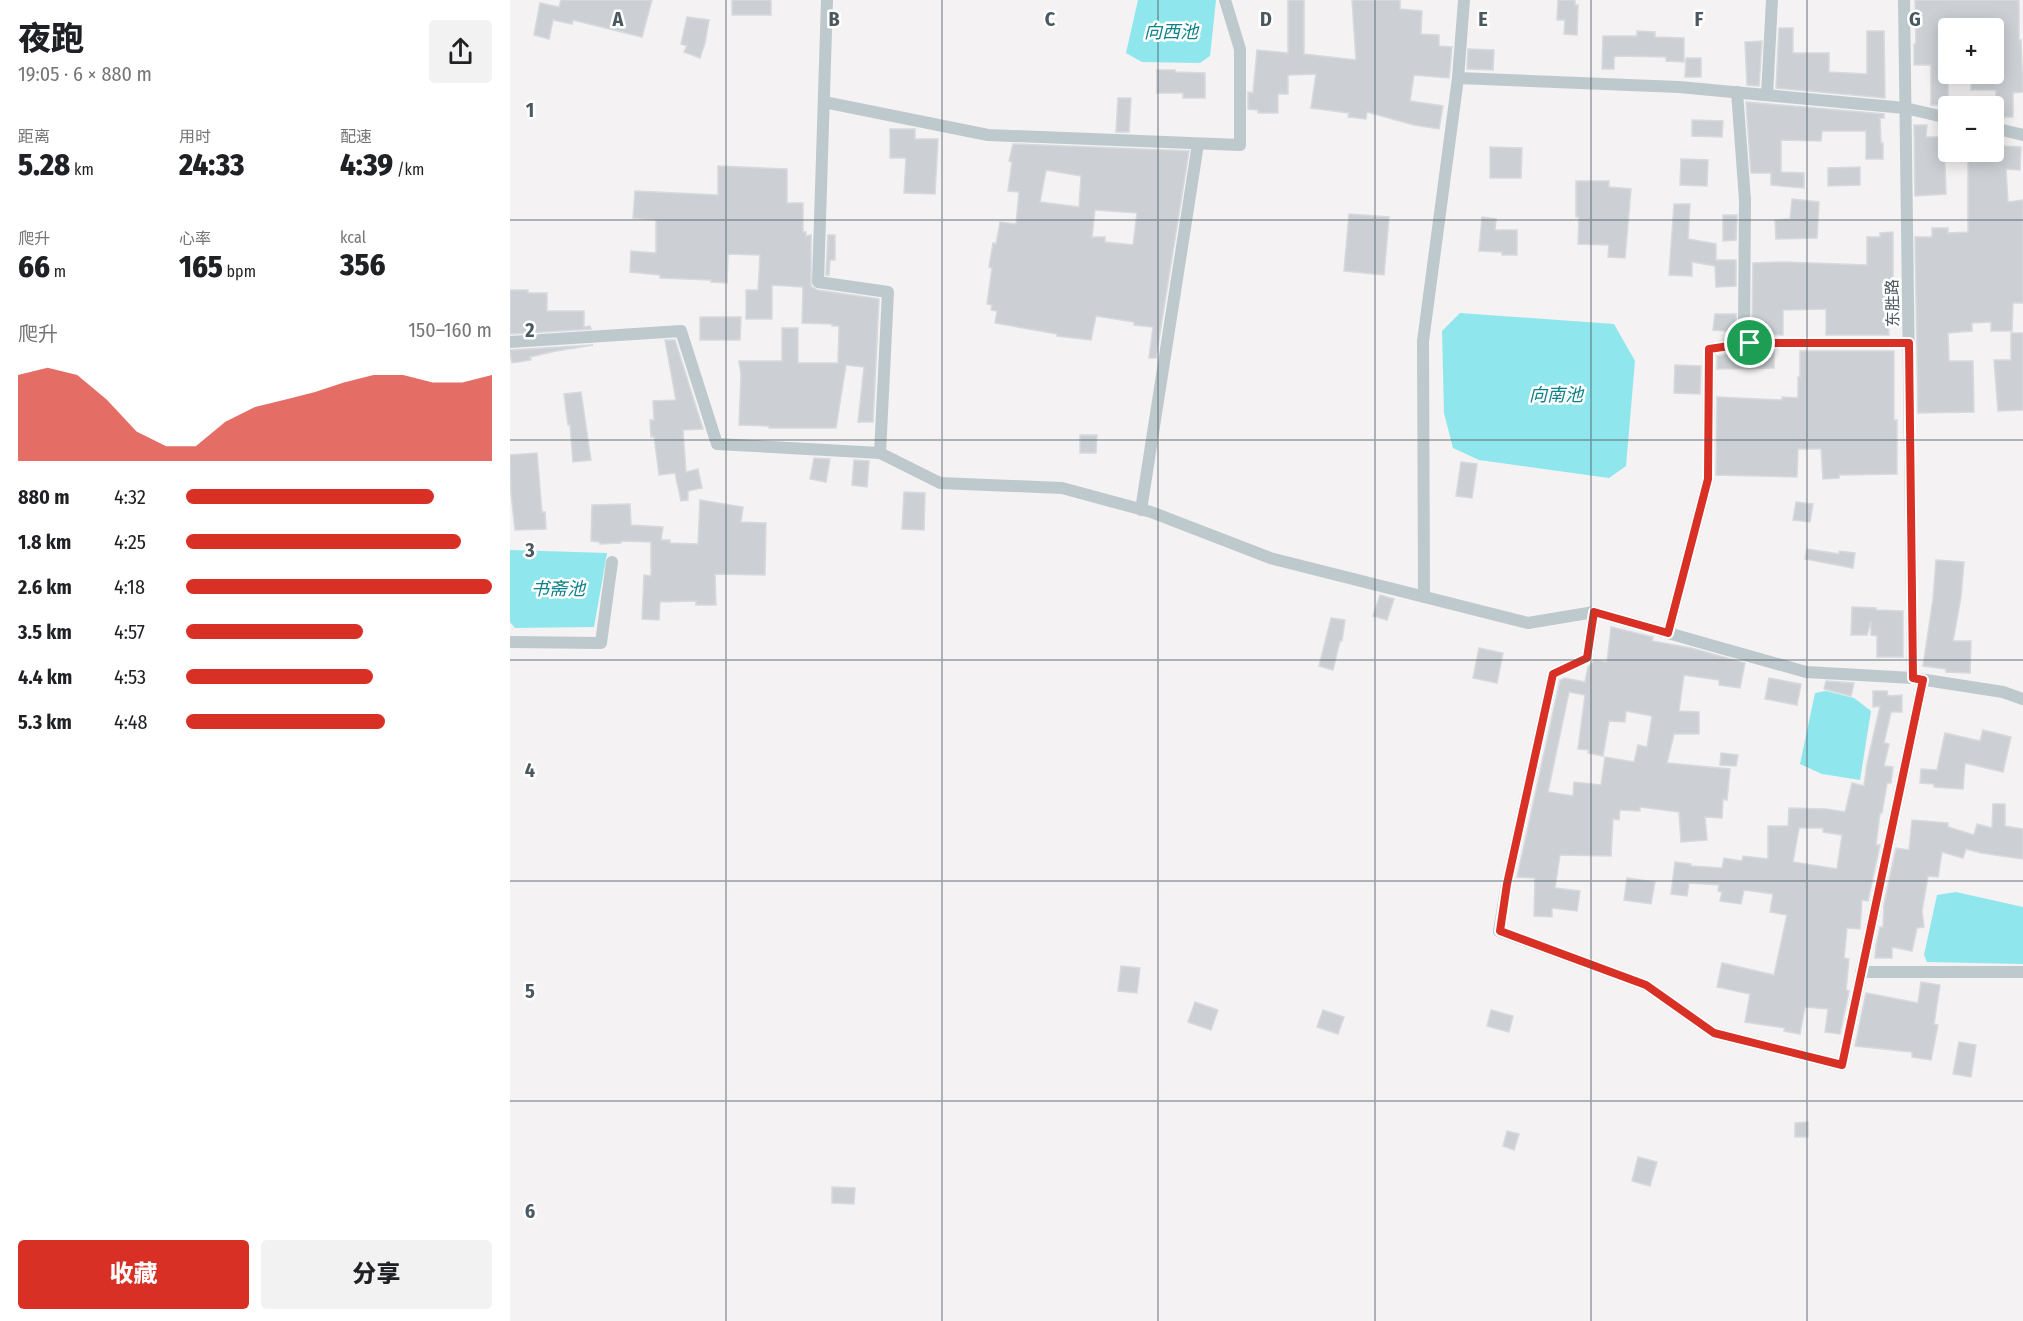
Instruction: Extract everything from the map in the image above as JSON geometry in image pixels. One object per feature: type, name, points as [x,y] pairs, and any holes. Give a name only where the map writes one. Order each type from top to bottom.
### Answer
[{"type":"street","points":[[827,0],[818,282],[888,292],[880,453]]},
{"type":"street","points":[[824,102],[988,135],[1240,145],[1240,49],[1225,0]]},
{"type":"street","points":[[1424,597],[1423,341],[1458,78],[1464,0]]},
{"type":"street","points":[[1767,95],[1772,0]]},
{"type":"street","name":"东胜路","points":[[1594,612],[1587,658],[1553,674],[1507,884],[1500,931],[1646,985],[1714,1033],[1842,1065],[1918,679],[1909,343],[1904,0]]},
{"type":"street","points":[[1458,78],[1679,87],[1905,108],[1938,116]]},
{"type":"street","points":[[1737,92],[1745,200],[1744,331],[1750,343]]},
{"type":"street","points":[[2004,130],[2023,135]]},
{"type":"street","points":[[1141,510],[1198,144]]},
{"type":"street","points":[[510,342],[681,331],[717,444],[880,453],[940,483],[1062,488],[1141,510],[1270,558],[1528,623],[1594,612],[1806,672],[1918,679],[2003,692],[2023,699]]},
{"type":"street","points":[[1668,633],[1708,479],[1709,349],[1750,343],[1909,343]]},
{"type":"street","points":[[510,642],[601,644],[612,562]]},
{"type":"street","points":[[1861,972],[2023,972]]},
{"type":"water","name":"向西池","points":[[1138,0],[1216,0],[1210,56],[1200,63],[1142,62],[1126,53]]},
{"type":"water","name":"向南池","points":[[1460,313],[1614,324],[1635,361],[1626,466],[1609,478],[1479,460],[1453,448],[1444,413],[1442,331]]},
{"type":"water","name":"书斋池","points":[[510,550],[607,553],[594,627],[515,628],[510,622]]},
{"type":"water","points":[[1826,691],[1854,698],[1871,711],[1860,780],[1822,774],[1800,764],[1815,693]]},
{"type":"water","points":[[1956,892],[2023,907],[2023,964],[1927,962],[1924,955],[1937,895]]},
{"type":"building","points":[[561,0],[652,0],[642,37],[573,20],[572,24],[553,20],[549,39],[534,35],[540,3],[559,7]]},
{"type":"building","points":[[732,0],[771,0],[771,15],[732,15]]},
{"type":"building","points":[[1288,0],[1304,0],[1304,54],[1356,60],[1352,0],[1400,0],[1400,9],[1422,11],[1421,34],[1439,35],[1439,46],[1452,47],[1449,78],[1414,75],[1410,101],[1443,106],[1439,129],[1414,125],[1367,112],[1366,119],[1348,117],[1349,113],[1311,108],[1316,74],[1288,75],[1288,94],[1278,94],[1278,113],[1258,113],[1258,110],[1248,109],[1248,92],[1253,93],[1257,50],[1288,53]]},
{"type":"building","points":[[1558,0],[1575,0],[1575,5],[1578,5],[1577,35],[1564,34],[1565,20],[1557,20]]},
{"type":"building","points":[[1915,0],[2019,0],[2023,92],[2013,93],[2013,117],[2004,117],[2004,96],[1996,96],[1996,90],[1971,90],[1971,84],[2004,84],[2004,18],[1938,18],[1938,84],[1948,84],[1948,96],[1938,96],[1938,105],[1931,105],[1931,65],[1914,65],[1914,44],[1916,44]]},
{"type":"building","points":[[687,17],[709,20],[700,58],[684,52],[687,46],[681,44]]},
{"type":"building","points":[[1779,28],[1793,28],[1793,53],[1829,53],[1829,72],[1867,74],[1867,31],[1884,31],[1885,98],[1776,88]]},
{"type":"building","points":[[1637,31],[1655,32],[1655,37],[1684,38],[1684,62],[1666,61],[1666,57],[1619,56],[1614,57],[1614,69],[1602,69],[1603,36],[1637,36]]},
{"type":"building","points":[[1762,41],[1759,86],[1747,85],[1745,42]]},
{"type":"building","points":[[1468,49],[1494,50],[1493,70],[1467,69]]},
{"type":"building","points":[[1686,58],[1701,58],[1701,77],[1685,77]]},
{"type":"building","points":[[1157,70],[1205,73],[1205,98],[1183,98],[1183,93],[1157,93]]},
{"type":"building","points":[[1118,98],[1131,98],[1129,132],[1116,132]]},
{"type":"building","points":[[1746,102],[1884,114],[1884,118],[1880,118],[1883,159],[1866,159],[1866,131],[1822,131],[1821,141],[1781,140],[1781,172],[1804,173],[1804,188],[1771,185],[1771,173],[1751,173]]},
{"type":"building","points":[[1692,120],[1723,121],[1722,137],[1692,136]]},
{"type":"building","points":[[1914,125],[1927,125],[1926,137],[1938,137],[1938,162],[1945,162],[1946,194],[1915,196]]},
{"type":"building","points":[[890,129],[915,129],[915,139],[938,139],[935,194],[904,193],[906,158],[890,158]]},
{"type":"building","points":[[1013,144],[1189,151],[1156,358],[1149,358],[1153,327],[1134,325],[1134,322],[1096,316],[1091,340],[1057,336],[1057,334],[995,323],[997,311],[991,310],[992,305],[987,304],[993,243],[996,244],[1000,222],[1016,224],[1019,192],[1008,191],[1012,162],[1009,161]],"holes":[[[1046,170],[1081,176],[1079,207],[1040,202]],[[1095,210],[1137,213],[1133,245],[1105,242],[1105,237],[1092,237]]]},
{"type":"building","points":[[2004,146],[2021,147],[2020,170],[2006,169],[2008,202],[2023,200],[2023,303],[2013,303],[2012,331],[1991,331],[1991,322],[1972,323],[1972,331],[1948,333],[1949,361],[1973,361],[1974,412],[1918,413],[1915,237],[1932,237],[1932,228],[1948,228],[1948,233],[1968,232],[1968,162],[2004,162]]},
{"type":"building","points":[[1490,147],[1522,148],[1521,178],[1490,178]]},
{"type":"building","points":[[1681,159],[1708,160],[1707,186],[1680,185]]},
{"type":"building","points":[[718,166],[787,169],[787,203],[803,203],[803,232],[806,232],[806,236],[811,235],[811,286],[817,290],[879,299],[873,422],[858,422],[864,367],[846,365],[836,428],[769,428],[769,426],[739,425],[741,375],[739,361],[782,361],[782,328],[798,328],[798,363],[838,363],[839,326],[802,323],[803,287],[772,285],[772,319],[746,319],[746,290],[758,290],[760,255],[728,254],[727,283],[711,282],[711,280],[660,278],[660,275],[630,272],[631,251],[656,253],[656,220],[633,218],[635,191],[718,195]]},
{"type":"building","points":[[1860,167],[1860,185],[1828,186],[1828,168]]},
{"type":"building","points":[[1576,181],[1609,181],[1609,187],[1631,189],[1625,258],[1608,257],[1609,245],[1578,244],[1579,217],[1576,217]]},
{"type":"building","points":[[1792,199],[1819,202],[1817,238],[1776,239],[1775,220],[1790,219]]},
{"type":"building","points":[[1674,204],[1690,204],[1688,239],[1716,244],[1716,260],[1736,260],[1736,286],[1716,287],[1715,266],[1692,262],[1692,276],[1669,275]]},
{"type":"building","points":[[1349,214],[1389,217],[1384,275],[1344,271]]},
{"type":"building","points":[[1723,215],[1737,215],[1736,240],[1723,241]]},
{"type":"building","points":[[1482,217],[1496,219],[1495,230],[1517,230],[1517,255],[1479,251]]},
{"type":"building","points":[[1893,232],[1893,310],[1888,310],[1889,335],[1826,335],[1826,309],[1783,310],[1783,335],[1754,333],[1752,329],[1753,263],[1867,265],[1867,237],[1880,237],[1880,233]]},
{"type":"building","points":[[828,235],[835,235],[835,260],[830,260],[829,275],[826,275]]},
{"type":"building","points":[[510,290],[547,293],[547,311],[584,311],[584,327],[590,326],[591,329],[510,334]]},
{"type":"building","points":[[1715,314],[1736,314],[1736,332],[1713,330]]},
{"type":"building","points":[[700,317],[741,317],[740,340],[700,340]]},
{"type":"building","points":[[2011,333],[2023,333],[2023,410],[1998,411],[1994,360],[2011,360]]},
{"type":"building","points":[[665,340],[675,340],[703,429],[683,430],[686,472],[698,469],[702,488],[688,491],[688,500],[681,501],[675,473],[659,475],[654,436],[651,437],[650,420],[654,420],[653,401],[676,400]]},
{"type":"building","points":[[593,345],[556,351],[530,357],[531,360],[512,363],[510,353],[510,350]]},
{"type":"building","points":[[1774,351],[1774,368],[1717,369],[1717,356]]},
{"type":"building","points":[[1800,351],[1894,351],[1897,474],[1839,475],[1839,478],[1823,479],[1821,449],[1798,449],[1797,477],[1716,475],[1717,397],[1782,400],[1782,397],[1798,398]]},
{"type":"building","points":[[1675,365],[1701,366],[1700,394],[1674,393]]},
{"type":"building","points":[[581,392],[591,460],[573,462],[570,425],[568,425],[564,394]]},
{"type":"building","points":[[1080,435],[1097,435],[1096,453],[1080,453]]},
{"type":"building","points":[[537,453],[542,512],[545,512],[546,529],[515,530],[510,455]]},
{"type":"building","points":[[814,458],[830,459],[826,482],[810,479]]},
{"type":"building","points":[[854,460],[869,461],[867,487],[852,485]]},
{"type":"building","points":[[1461,462],[1477,464],[1472,498],[1456,496]]},
{"type":"building","points":[[904,492],[925,493],[924,530],[902,529]]},
{"type":"building","points":[[700,500],[743,507],[741,522],[766,523],[765,575],[715,574],[716,605],[696,605],[696,601],[660,602],[659,620],[642,619],[644,575],[651,576],[651,542],[621,541],[621,543],[600,544],[600,542],[591,541],[592,505],[630,504],[631,525],[663,527],[661,540],[670,540],[670,543],[698,544]]},
{"type":"building","points":[[1796,502],[1813,504],[1810,522],[1793,520]]},
{"type":"building","points":[[1807,549],[1839,554],[1839,551],[1855,553],[1853,568],[1805,559]]},
{"type":"building","points":[[1936,560],[1964,562],[1961,597],[1953,641],[1971,641],[1970,673],[1946,672],[1946,669],[1923,666]]},
{"type":"building","points":[[1380,595],[1394,599],[1387,620],[1373,616]]},
{"type":"building","points":[[1852,607],[1903,611],[1903,657],[1877,657],[1877,636],[1871,635],[1871,621],[1867,635],[1851,635]]},
{"type":"building","points":[[1331,618],[1345,620],[1342,641],[1340,641],[1333,670],[1319,666]]},
{"type":"building","points":[[1611,627],[1653,637],[1652,641],[1691,648],[1745,663],[1740,688],[1719,685],[1719,680],[1684,675],[1679,711],[1699,712],[1699,734],[1674,734],[1667,763],[1730,769],[1727,800],[1723,799],[1722,818],[1705,817],[1707,840],[1681,842],[1679,812],[1640,807],[1640,811],[1620,810],[1619,820],[1613,819],[1611,856],[1560,855],[1555,888],[1580,891],[1577,911],[1552,908],[1552,917],[1534,916],[1535,878],[1517,877],[1560,680],[1565,678],[1585,682],[1588,667],[1595,660],[1607,662]],"holes":[[[1569,692],[1585,695],[1578,749],[1589,750],[1588,753],[1603,756],[1609,721],[1625,722],[1626,711],[1652,716],[1647,747],[1638,745],[1634,762],[1605,757],[1601,785],[1574,782],[1573,796],[1548,792]]]},
{"type":"building","points":[[1479,648],[1503,653],[1497,683],[1473,678]]},
{"type":"building","points":[[1769,678],[1801,684],[1797,705],[1765,699]]},
{"type":"building","points":[[1826,681],[1854,683],[1851,696],[1824,689]]},
{"type":"building","points":[[1873,691],[1887,691],[1888,696],[1902,695],[1902,712],[1891,712],[1884,743],[1889,744],[1884,766],[1893,767],[1891,783],[1887,783],[1882,813],[1880,813],[1876,845],[1880,845],[1868,901],[1862,900],[1860,929],[1847,928],[1844,958],[1849,959],[1846,990],[1849,991],[1840,1034],[1825,1032],[1828,1009],[1805,1007],[1800,1034],[1784,1031],[1785,1028],[1745,1022],[1750,994],[1717,987],[1722,963],[1774,975],[1787,915],[1770,912],[1773,894],[1744,890],[1741,904],[1720,901],[1722,892],[1718,891],[1719,885],[1689,883],[1687,896],[1671,894],[1675,862],[1691,864],[1691,866],[1722,868],[1724,858],[1742,861],[1743,856],[1768,859],[1768,826],[1788,826],[1789,808],[1845,812],[1852,783],[1864,786],[1880,706],[1873,707]],"holes":[[[1799,828],[1823,828],[1823,832],[1842,835],[1837,869],[1793,862]]]},
{"type":"building","points":[[1983,730],[2011,737],[2003,772],[1965,763],[1963,789],[1934,787],[1934,784],[1920,783],[1921,769],[1937,770],[1945,733],[1980,741]]},
{"type":"building","points":[[1721,753],[1738,755],[1736,766],[1720,765]]},
{"type":"building","points":[[1993,804],[2005,804],[2005,826],[2023,829],[2023,859],[1966,849],[1963,858],[1942,852],[1938,877],[1928,876],[1922,911],[1924,927],[1917,928],[1912,951],[1892,947],[1892,958],[1875,958],[1880,927],[1883,927],[1884,904],[1896,848],[1909,850],[1912,820],[1948,823],[1948,827],[1974,835],[1977,824],[1992,828]]},
{"type":"building","points":[[1627,878],[1655,882],[1651,904],[1624,900]]},
{"type":"building","points":[[1121,966],[1140,968],[1137,993],[1118,991]]},
{"type":"building","points":[[1921,982],[1940,985],[1934,1024],[1938,1025],[1931,1060],[1912,1057],[1912,1052],[1855,1046],[1866,993],[1918,1003]]},
{"type":"building","points":[[1195,1002],[1218,1010],[1211,1030],[1188,1022]]},
{"type":"building","points":[[1323,1010],[1344,1017],[1338,1034],[1317,1027]]},
{"type":"building","points":[[1491,1010],[1513,1016],[1509,1032],[1487,1026]]},
{"type":"building","points":[[1959,1042],[1976,1045],[1971,1077],[1953,1074]]},
{"type":"building","points":[[1808,1122],[1808,1137],[1795,1137],[1795,1123]]},
{"type":"building","points":[[1507,1131],[1519,1134],[1514,1150],[1503,1146]]},
{"type":"building","points":[[1638,1157],[1657,1162],[1650,1186],[1632,1181]]},
{"type":"building","points":[[832,1187],[855,1188],[854,1204],[832,1203]]},
{"type":"route","points":[[1750,343],[1909,343],[1913,678],[1923,680],[1842,1065],[1714,1033],[1646,985],[1500,931],[1507,884],[1553,674],[1587,658],[1594,612],[1668,633],[1708,479],[1709,349],[1750,343]]}]
